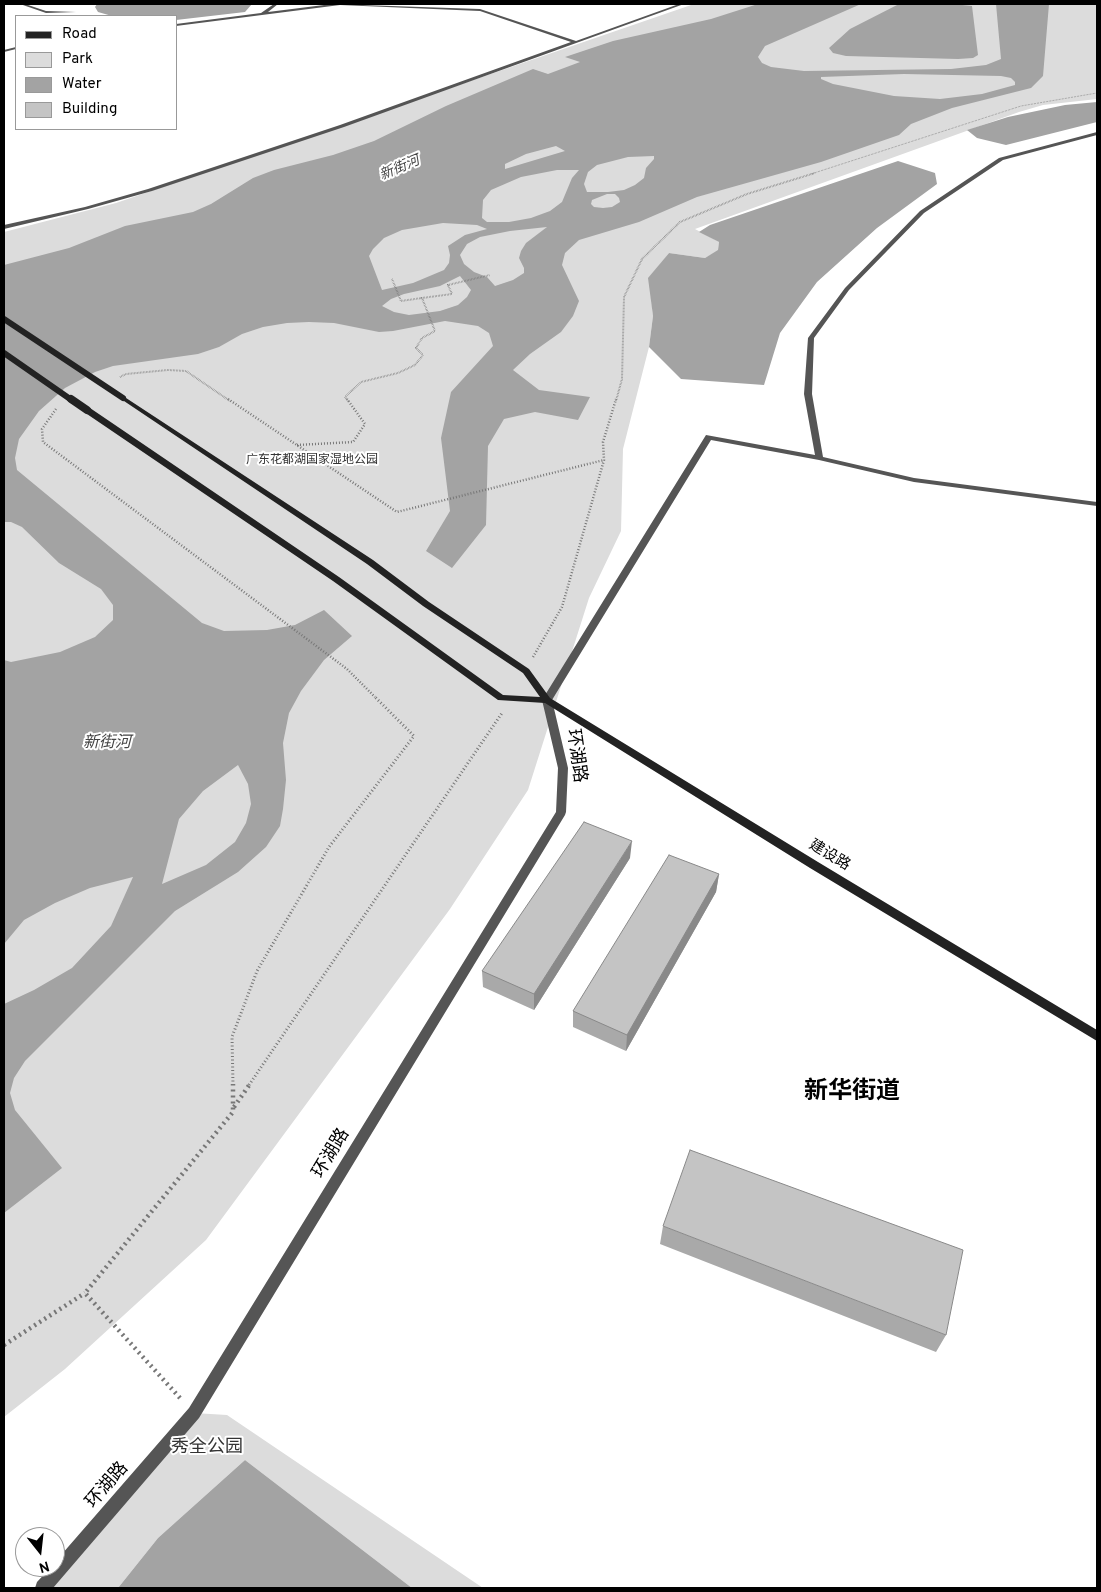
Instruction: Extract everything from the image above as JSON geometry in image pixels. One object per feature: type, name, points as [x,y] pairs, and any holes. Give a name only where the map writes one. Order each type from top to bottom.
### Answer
[{"type":"main road","points":[[4,319],[370,562],[426,604],[526,671],[547,700]]},
{"type":"main road","points":[[4,353],[336,579],[501,698],[547,700]]},
{"type":"main road","name":"建设路","points":[[547,700],[1097,1036]]},
{"type":"street","points":[[22,4],[46,12],[73,10],[79,15]]},
{"type":"street","points":[[261,14],[276,4]]},
{"type":"street","points":[[178,25],[340,4],[480,10],[576,42]]},
{"type":"street","points":[[4,227],[86,208],[150,190],[342,126],[682,4]]},
{"type":"street","points":[[819,458],[808,394],[811,338],[847,289],[922,212],[1001,159],[1097,134]]},
{"type":"street","points":[[547,700],[709,437],[819,458],[914,480],[1097,504]]},
{"type":"street","name":"环湖路","points":[[43,1588],[194,1413],[561,812],[563,768],[547,700]]},
{"type":"path","points":[[526,671],[562,607],[604,460],[604,442],[622,380],[624,297],[642,259],[680,222],[747,194],[1021,106],[1097,93]]},
{"type":"path","points":[[392,279],[401,301],[452,294],[448,285],[490,274]]},
{"type":"path","points":[[296,445],[354,442],[365,424],[345,397],[361,382],[398,373],[414,365],[423,355],[416,348],[422,338],[435,331],[422,298]]},
{"type":"path","points":[[422,506],[604,460]]},
{"type":"path","points":[[4,1345],[85,1292],[233,1112],[232,1037],[257,971],[329,847],[414,736],[348,669],[264,607]]},
{"type":"path","points":[[233,1108],[494,727],[510,699]]},
{"type":"path","points":[[85,1292],[194,1413]]},
{"type":"green space","name":"广东花都湖国家湿地公园","points":[[694,4],[1097,4],[1097,99],[1043,105],[1019,112],[695,229],[719,242],[718,251],[705,258],[669,253],[649,278],[653,316],[649,347],[623,449],[621,531],[589,598],[528,790],[450,909],[206,1240],[65,1369],[4,1417],[4,232],[116,203]]},
{"type":"green space","name":"秀全公园","points":[[194,1413],[227,1415],[483,1588],[412,1588],[245,1460],[158,1538],[118,1588],[43,1588],[52,1577],[65,1577],[65,1563]]},
{"type":"water","points":[[97,4],[252,4],[245,12],[178,20],[178,15],[108,15],[98,12],[95,7]]},
{"type":"water","name":"新街河","points":[[758,4],[861,4],[765,46],[758,57],[762,63],[771,67],[804,71],[951,69],[986,65],[1001,59],[996,4],[1049,4],[1043,76],[1031,88],[952,108],[911,124],[899,135],[821,162],[697,197],[639,222],[579,240],[565,253],[562,265],[579,301],[573,316],[561,332],[530,354],[513,370],[539,390],[590,397],[578,420],[535,412],[504,419],[488,446],[486,525],[452,568],[426,551],[450,511],[441,438],[451,392],[493,346],[489,333],[478,326],[445,321],[379,332],[334,323],[287,323],[263,327],[242,334],[219,347],[198,354],[113,366],[95,372],[65,388],[39,411],[19,439],[15,458],[17,470],[202,623],[224,631],[267,630],[295,625],[324,610],[352,636],[324,660],[301,691],[289,713],[283,743],[286,780],[283,809],[280,826],[266,847],[238,872],[175,911],[25,1061],[14,1078],[10,1093],[15,1110],[62,1168],[4,1213],[4,1004],[34,990],[72,968],[111,926],[133,877],[90,888],[55,903],[24,920],[4,944],[4,660],[11,662],[60,652],[95,637],[113,620],[113,605],[101,589],[59,563],[22,527],[11,522],[4,522],[4,265],[69,248],[125,226],[193,212],[211,204],[253,178],[274,170],[333,155],[374,141],[446,106],[533,69],[548,74],[580,62],[565,57],[613,41],[711,19]],"holes":[[[904,74],[1001,76],[1011,78],[1015,85],[982,94],[940,99],[894,96],[833,84],[821,79],[821,77]],[[556,146],[565,151],[505,169],[505,164],[526,154]],[[654,156],[654,159],[646,168],[644,178],[624,190],[587,192],[584,184],[588,172],[597,165],[628,157]],[[557,170],[579,170],[572,178],[562,202],[550,211],[531,218],[509,222],[487,222],[482,218],[483,200],[491,190],[521,177]],[[607,194],[615,194],[620,202],[612,207],[603,208],[594,207],[591,204],[592,200]],[[443,223],[477,225],[487,229],[465,235],[448,246],[449,263],[444,270],[413,283],[382,290],[369,256],[384,238],[402,230]],[[547,227],[526,243],[521,251],[519,258],[524,268],[524,273],[513,280],[495,286],[487,277],[474,272],[464,264],[460,255],[467,244],[480,237],[510,231]],[[460,276],[471,290],[467,297],[458,305],[440,311],[409,315],[394,312],[382,306],[391,299],[440,286]],[[238,765],[248,784],[251,804],[246,823],[235,842],[206,865],[162,884],[179,819],[203,791]]]},
{"type":"water","points":[[899,4],[972,6],[978,55],[973,58],[958,59],[846,56],[833,53],[829,48],[850,29]]},
{"type":"water","points":[[1097,102],[1097,122],[1006,145],[977,138],[967,130],[1008,117],[1065,105]]},
{"type":"water","points":[[898,161],[935,173],[937,184],[877,228],[817,282],[780,333],[764,385],[681,379],[649,347],[653,316],[648,278],[669,253],[705,258],[718,250],[719,242],[699,232],[710,225]]},
{"type":"water","points":[[245,1460],[412,1588],[118,1588],[158,1538]]},
{"type":"building","points":[[584,822],[632,841],[534,994],[482,971]]},
{"type":"building","points":[[669,855],[719,874],[627,1035],[573,1011]]},
{"type":"building","points":[[690,1150],[963,1250],[946,1335],[663,1226]]},
{"type":"district","name":"新华街道","points":[[852,1093]]}]
